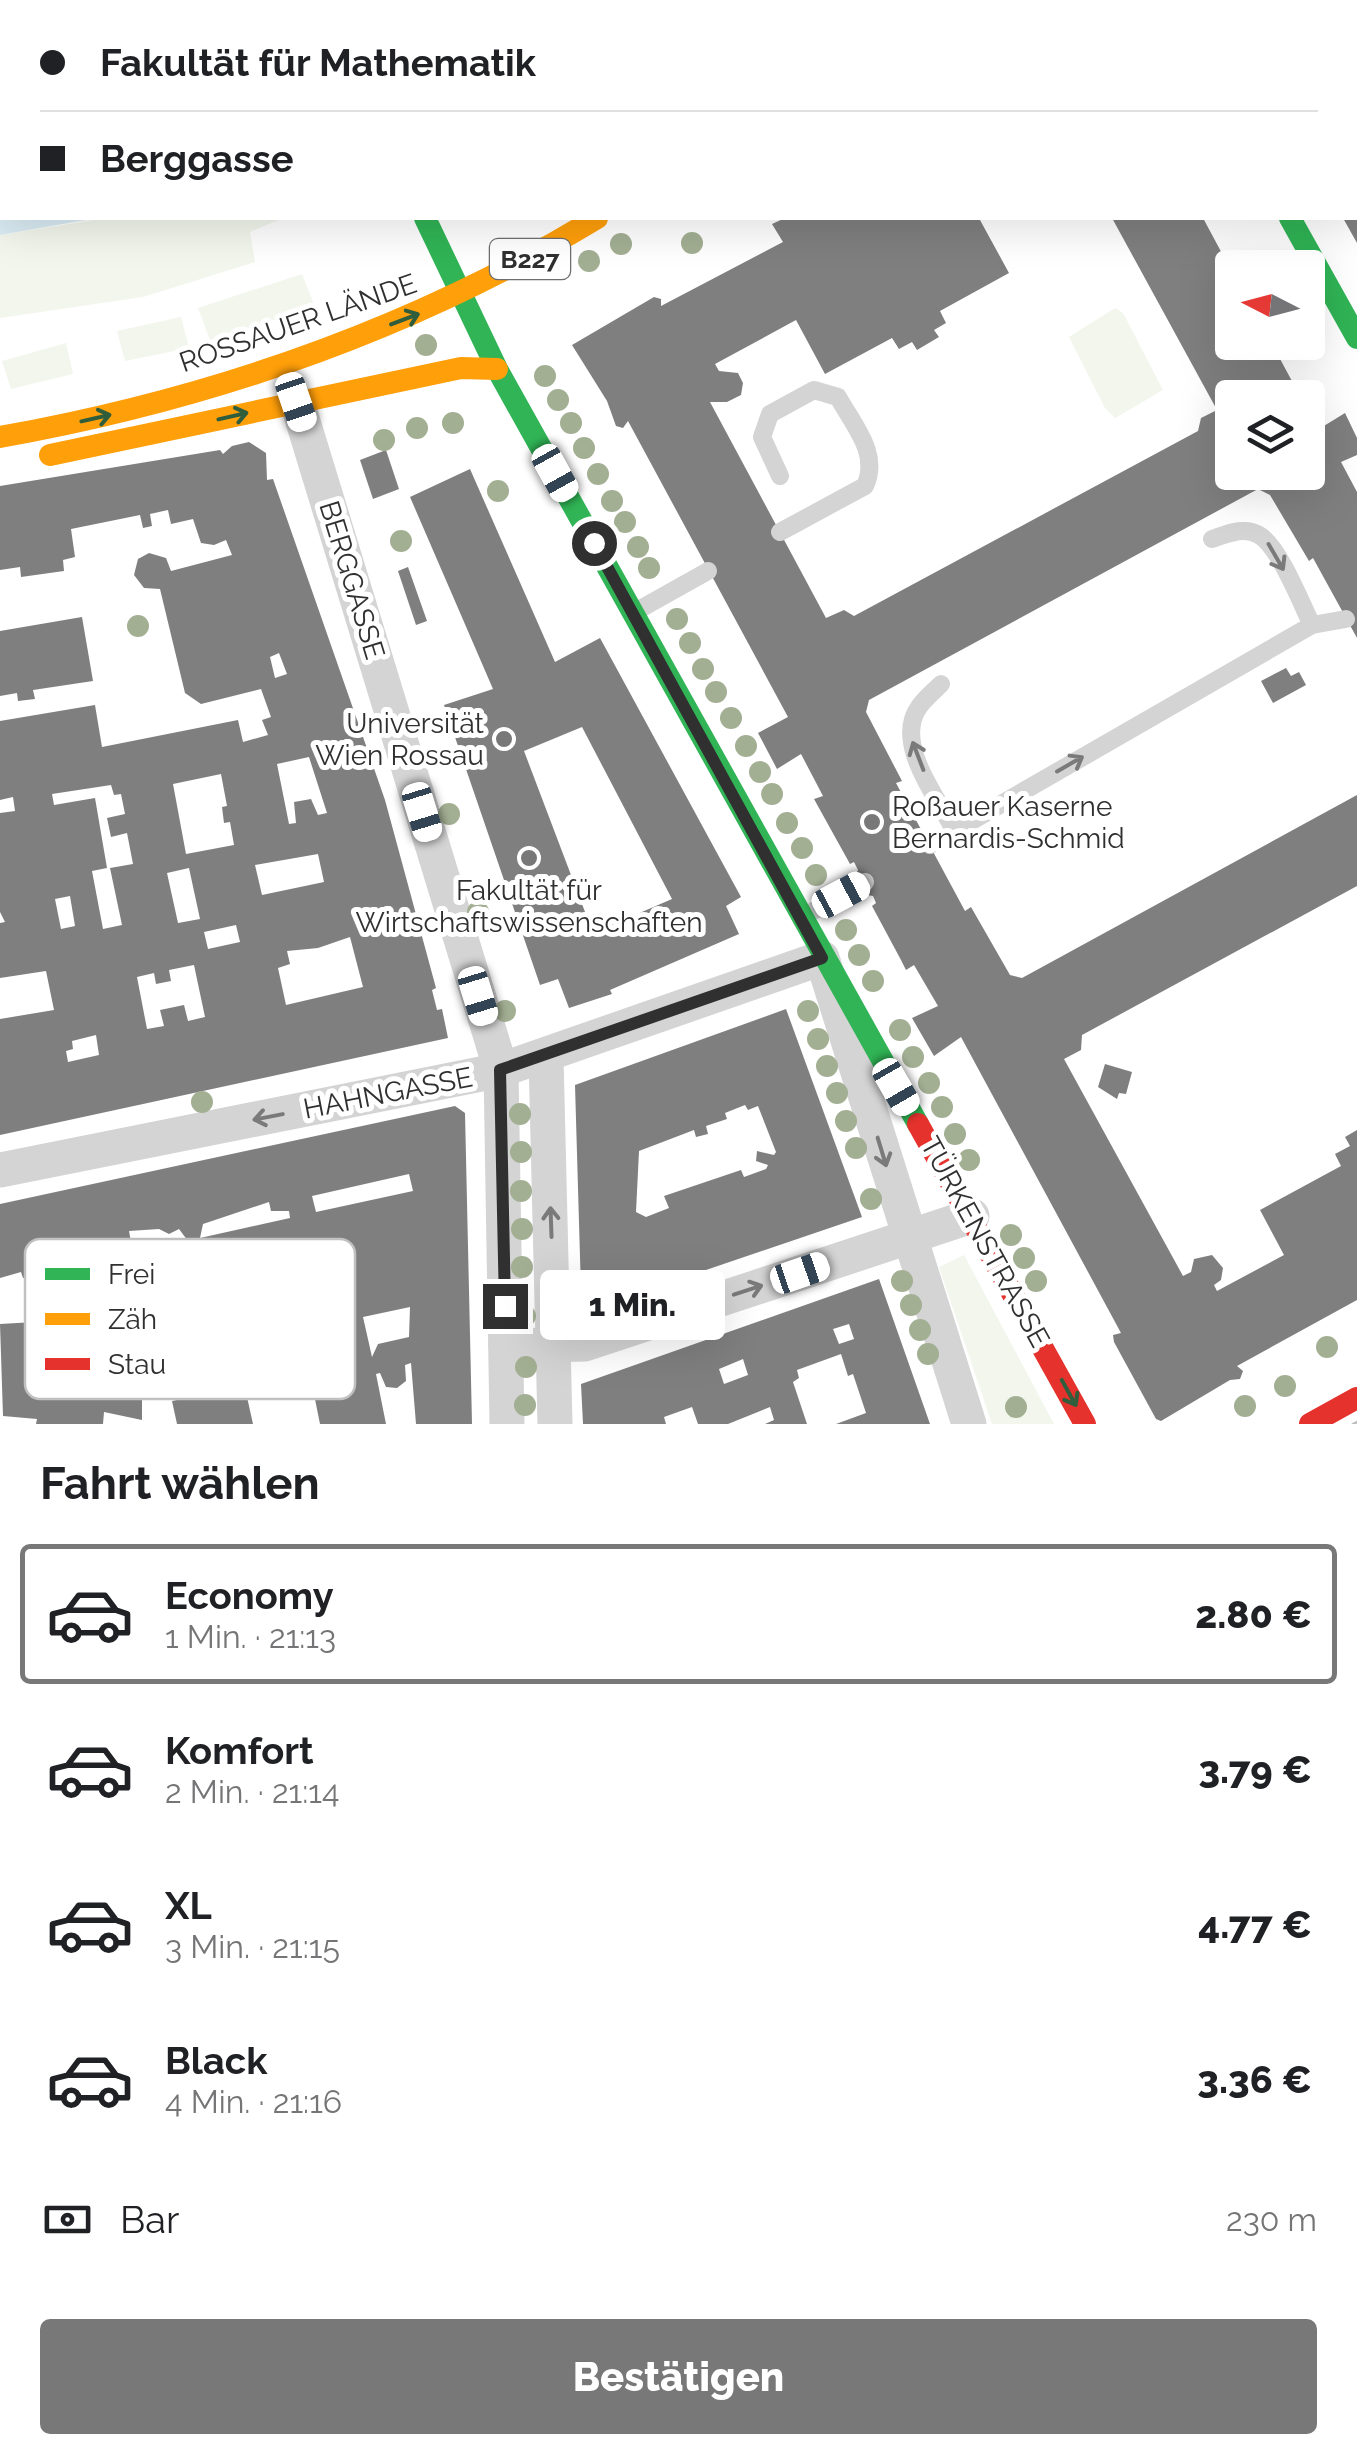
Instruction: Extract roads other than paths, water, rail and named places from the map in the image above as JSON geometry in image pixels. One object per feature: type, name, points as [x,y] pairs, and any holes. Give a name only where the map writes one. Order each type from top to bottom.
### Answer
[{"type":"main road","name":"TÜRKENSTRASSE","points":[[426,220],[498,368],[632,613],[1086,1424]]},
{"type":"main road","name":"ROSSAUER LÄNDE","points":[[0,437],[66,425],[229,382],[461,296],[556,246],[594,220]]},
{"type":"main road","points":[[1291,220],[1357,338]]},
{"type":"main road","points":[[0,457],[49,455],[461,368],[498,368]]},
{"type":"main road","points":[[1310,1424],[1357,1398]]},
{"type":"street","name":"BERGGASSE","points":[[296,402],[500,1070],[507,1424]]},
{"type":"street","name":"HAHNGASSE","points":[[0,1170],[500,1070],[822,958]]},
{"type":"street","name":"TÜRKENSTRASSE","points":[[822,958],[969,1424]]},
{"type":"street","points":[[546,1057],[554,1424]]},
{"type":"street","points":[[506,1346],[585,1344],[972,1216]]},
{"type":"lane","points":[[780,476],[762,437],[770,414],[814,390],[838,397],[870,455],[871,472],[864,486],[780,532]]},
{"type":"lane","points":[[1212,539],[1237,531],[1257,533],[1270,545],[1312,624]]},
{"type":"lane","points":[[632,613],[708,571]]},
{"type":"lane","points":[[930,845],[1312,624],[1346,619]]},
{"type":"lane","points":[[941,684],[917,708],[911,731],[913,749],[955,831]]},
{"type":"lane","points":[[800,918],[865,882]]},
{"type":"tram line","points":[[1353,1424],[1357,1422]]},
{"type":"place","name":"Universität Wien Rossau","points":[[504,739]]},
{"type":"place","name":"Roßauer Kaserne Bernardis-Schmid","points":[[872,822]]},
{"type":"place","name":"Fakultät für Wirtschaftswissenschaften","points":[[529,858]]}]
